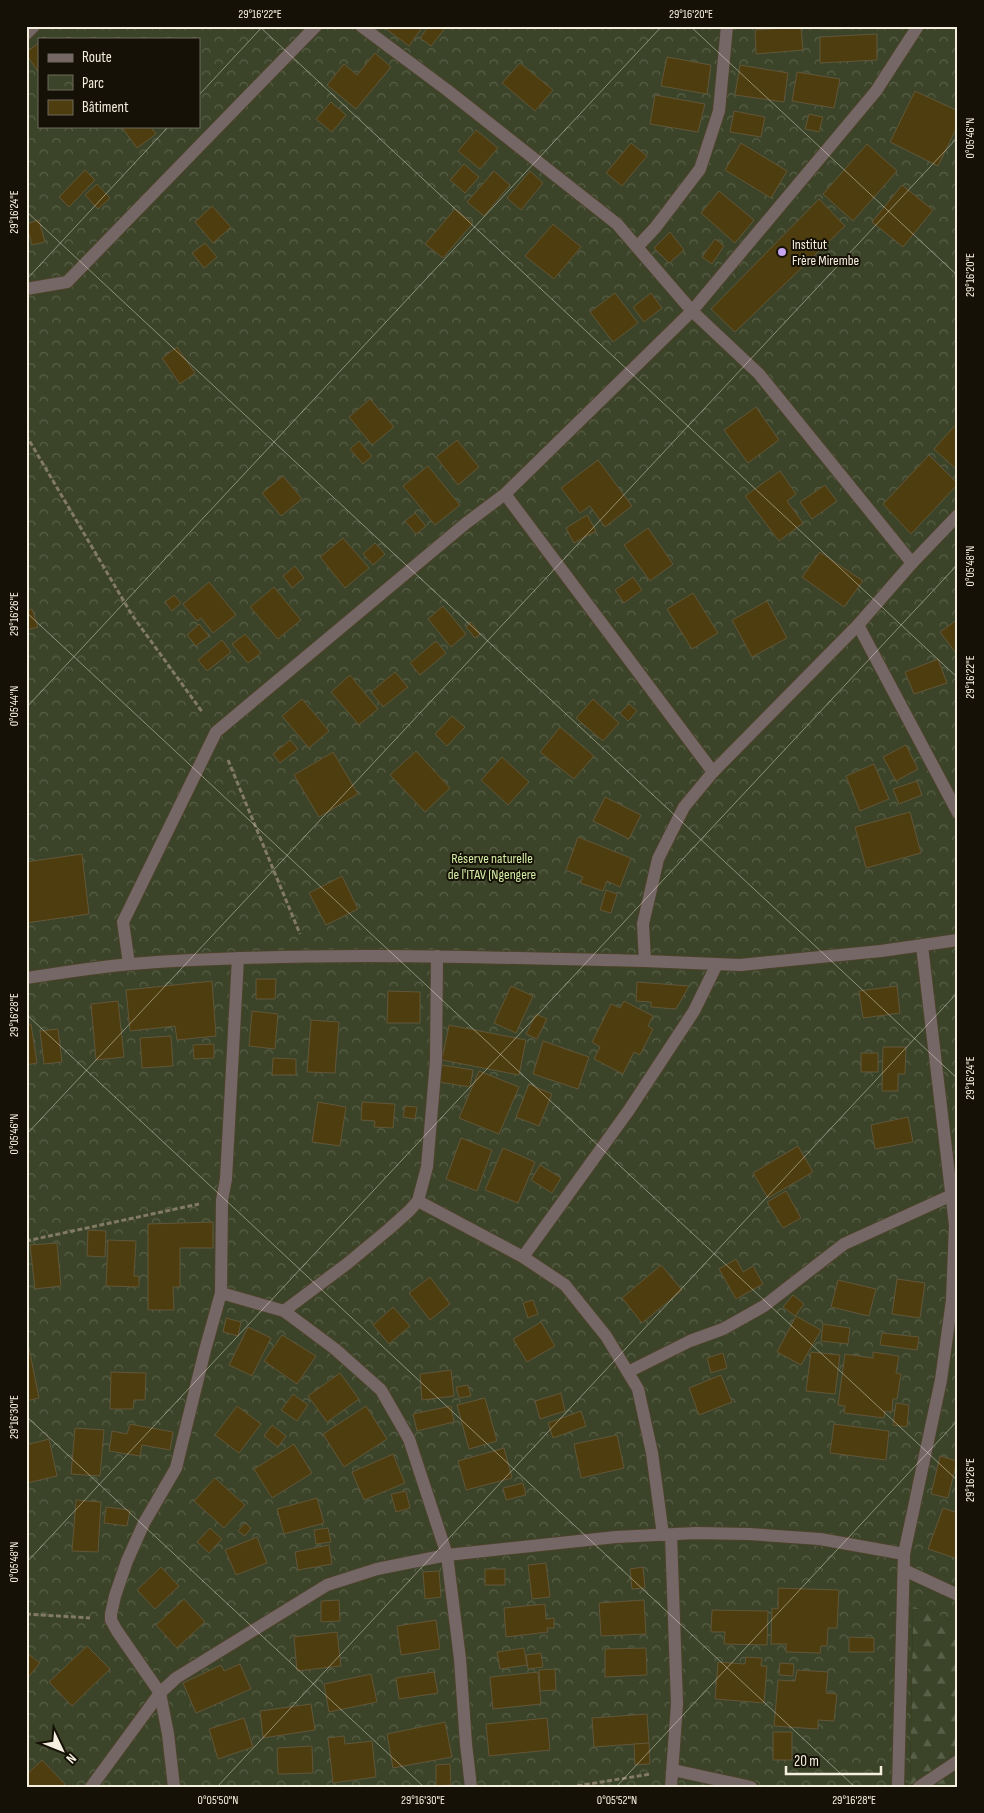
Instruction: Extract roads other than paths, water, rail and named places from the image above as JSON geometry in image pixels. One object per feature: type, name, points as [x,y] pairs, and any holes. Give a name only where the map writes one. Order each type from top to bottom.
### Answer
[{"type":"street","points":[[26,34],[34,26]]},
{"type":"street","points":[[26,289],[67,282],[316,26]]},
{"type":"street","points":[[361,26],[447,90],[617,224],[692,311],[759,374],[912,562]]},
{"type":"street","points":[[636,247],[655,228],[700,169],[719,111],[727,26]]},
{"type":"street","points":[[129,964],[123,922],[216,732],[457,530],[505,494],[692,311],[876,91],[918,26]]},
{"type":"street","points":[[505,494],[713,772]]},
{"type":"street","points":[[645,961],[643,924],[658,859],[684,807],[713,772],[858,625],[912,562],[958,514]]},
{"type":"street","points":[[858,625],[958,813]]},
{"type":"street","points":[[26,978],[129,964],[238,958],[438,956],[740,965],[922,946],[958,940]]},
{"type":"street","points":[[898,1787],[904,1554],[941,1380],[952,1300],[955,1225],[922,946]]},
{"type":"street","points":[[284,1311],[348,1263],[389,1229],[418,1201],[427,1167],[436,1061],[438,956]]},
{"type":"street","points":[[174,1787],[168,1734],[160,1693],[117,1632],[111,1620],[115,1596],[127,1561],[144,1523],[176,1468],[205,1350],[222,1293],[222,1200],[226,1179],[238,958]]},
{"type":"street","points":[[523,1257],[629,1110],[694,1010],[717,964]]},
{"type":"street","points":[[628,1372],[690,1341],[723,1329],[764,1306],[844,1244],[952,1195]]},
{"type":"street","points":[[418,1201],[523,1257],[565,1285],[606,1336],[638,1389],[667,1535],[677,1704],[671,1787]]},
{"type":"street","points":[[222,1293],[284,1311],[335,1349],[381,1390],[409,1439],[447,1555],[460,1659],[471,1787]]},
{"type":"street","points":[[91,1787],[160,1693],[176,1678],[327,1585],[377,1569],[447,1555],[616,1537],[667,1535],[749,1534],[820,1538],[904,1554]]},
{"type":"street","points":[[904,1570],[958,1595]]},
{"type":"street","points":[[919,1787],[958,1761]]},
{"type":"street","points":[[673,1770],[751,1787]]},
{"type":"place","name":"Institut Frère Mirembe","points":[[782,252]]},
{"type":"park label","name":"Réserve naturelle de l'ITAV (Ngengere","points":[[492,866]]}]
